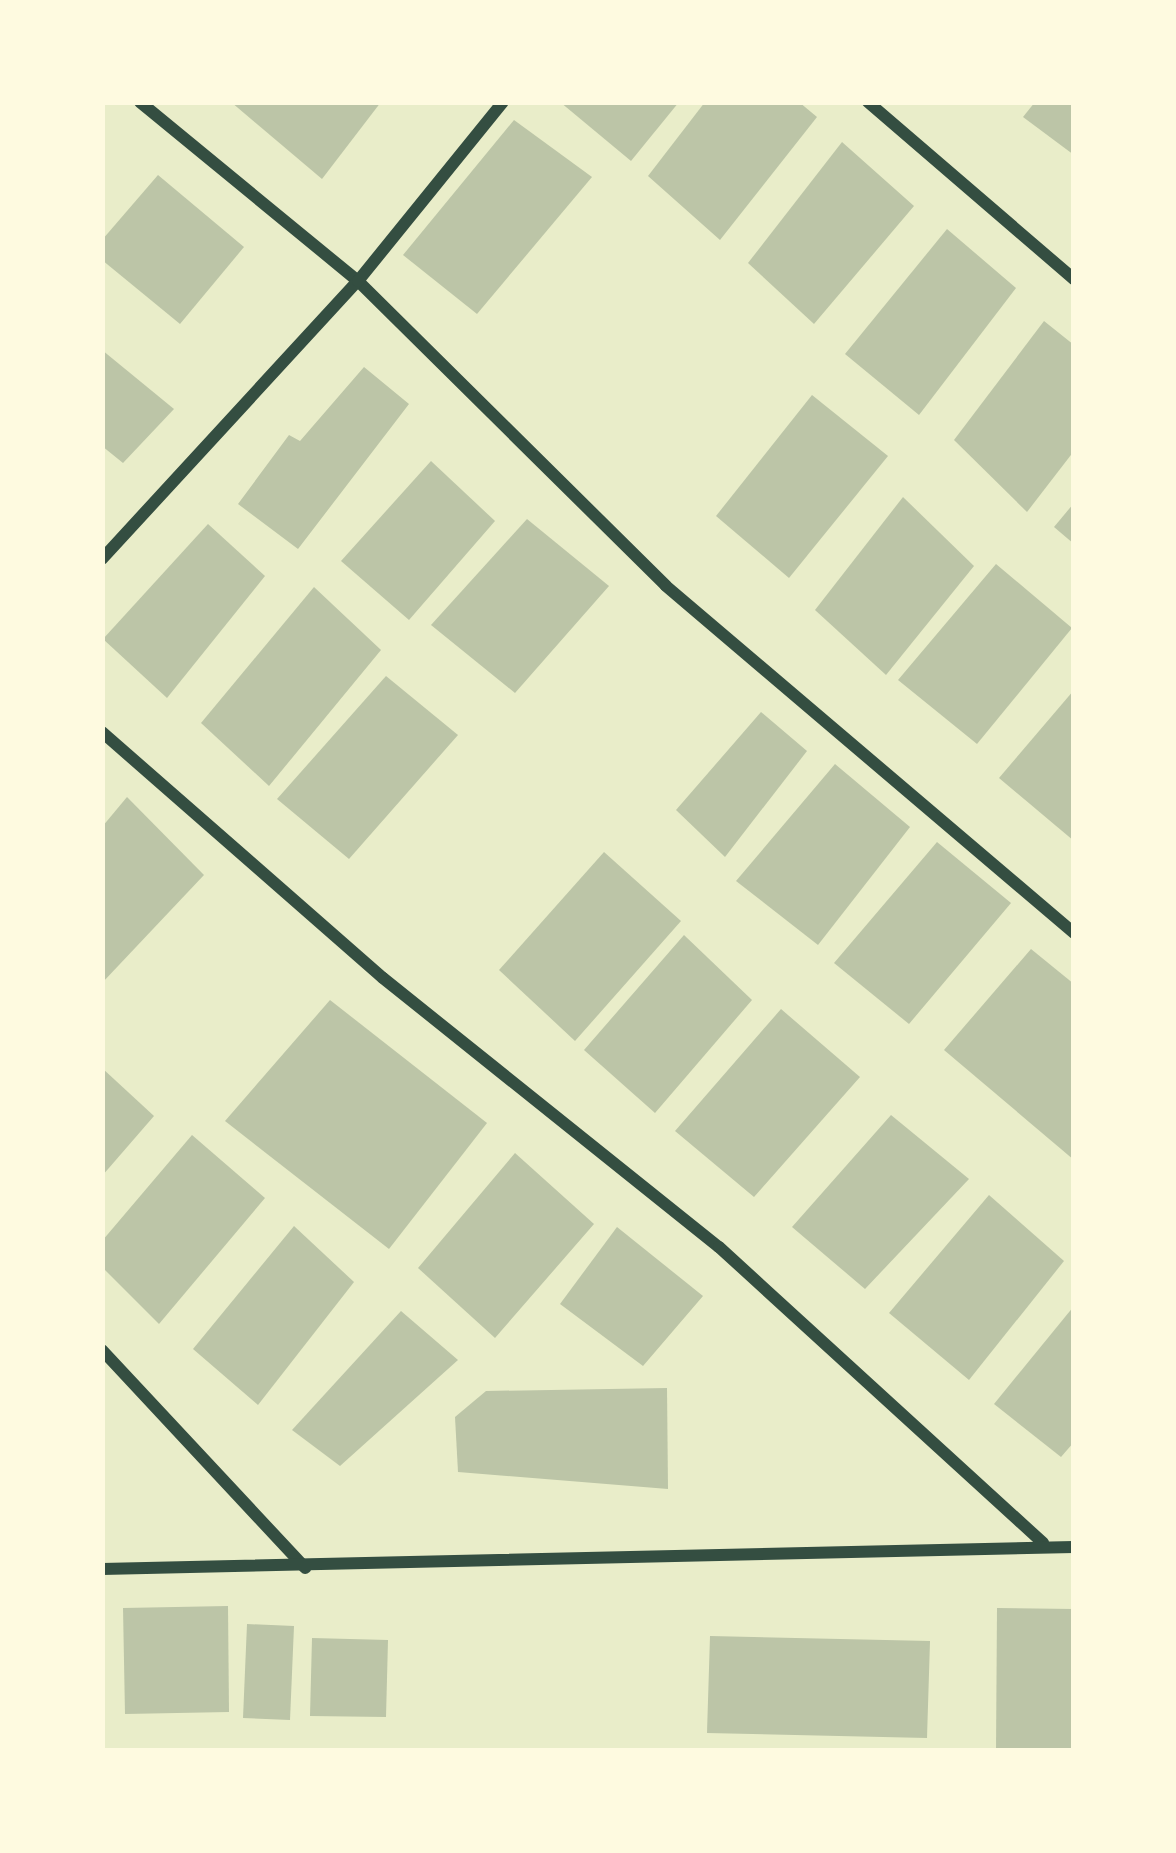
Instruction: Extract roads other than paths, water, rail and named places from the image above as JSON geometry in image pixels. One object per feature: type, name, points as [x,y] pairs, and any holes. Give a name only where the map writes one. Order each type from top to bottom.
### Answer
[{"type":"street","points":[[140,102],[358,281],[666,586],[1074,933]]},
{"type":"street","points":[[102,559],[358,281],[503,102]]},
{"type":"street","points":[[868,102],[1074,279]]},
{"type":"street","points":[[102,732],[383,978],[719,1247],[1043,1543]]},
{"type":"street","points":[[102,1350],[305,1568]]},
{"type":"street","points":[[102,1569],[305,1568],[1043,1543],[1074,1546]]}]
